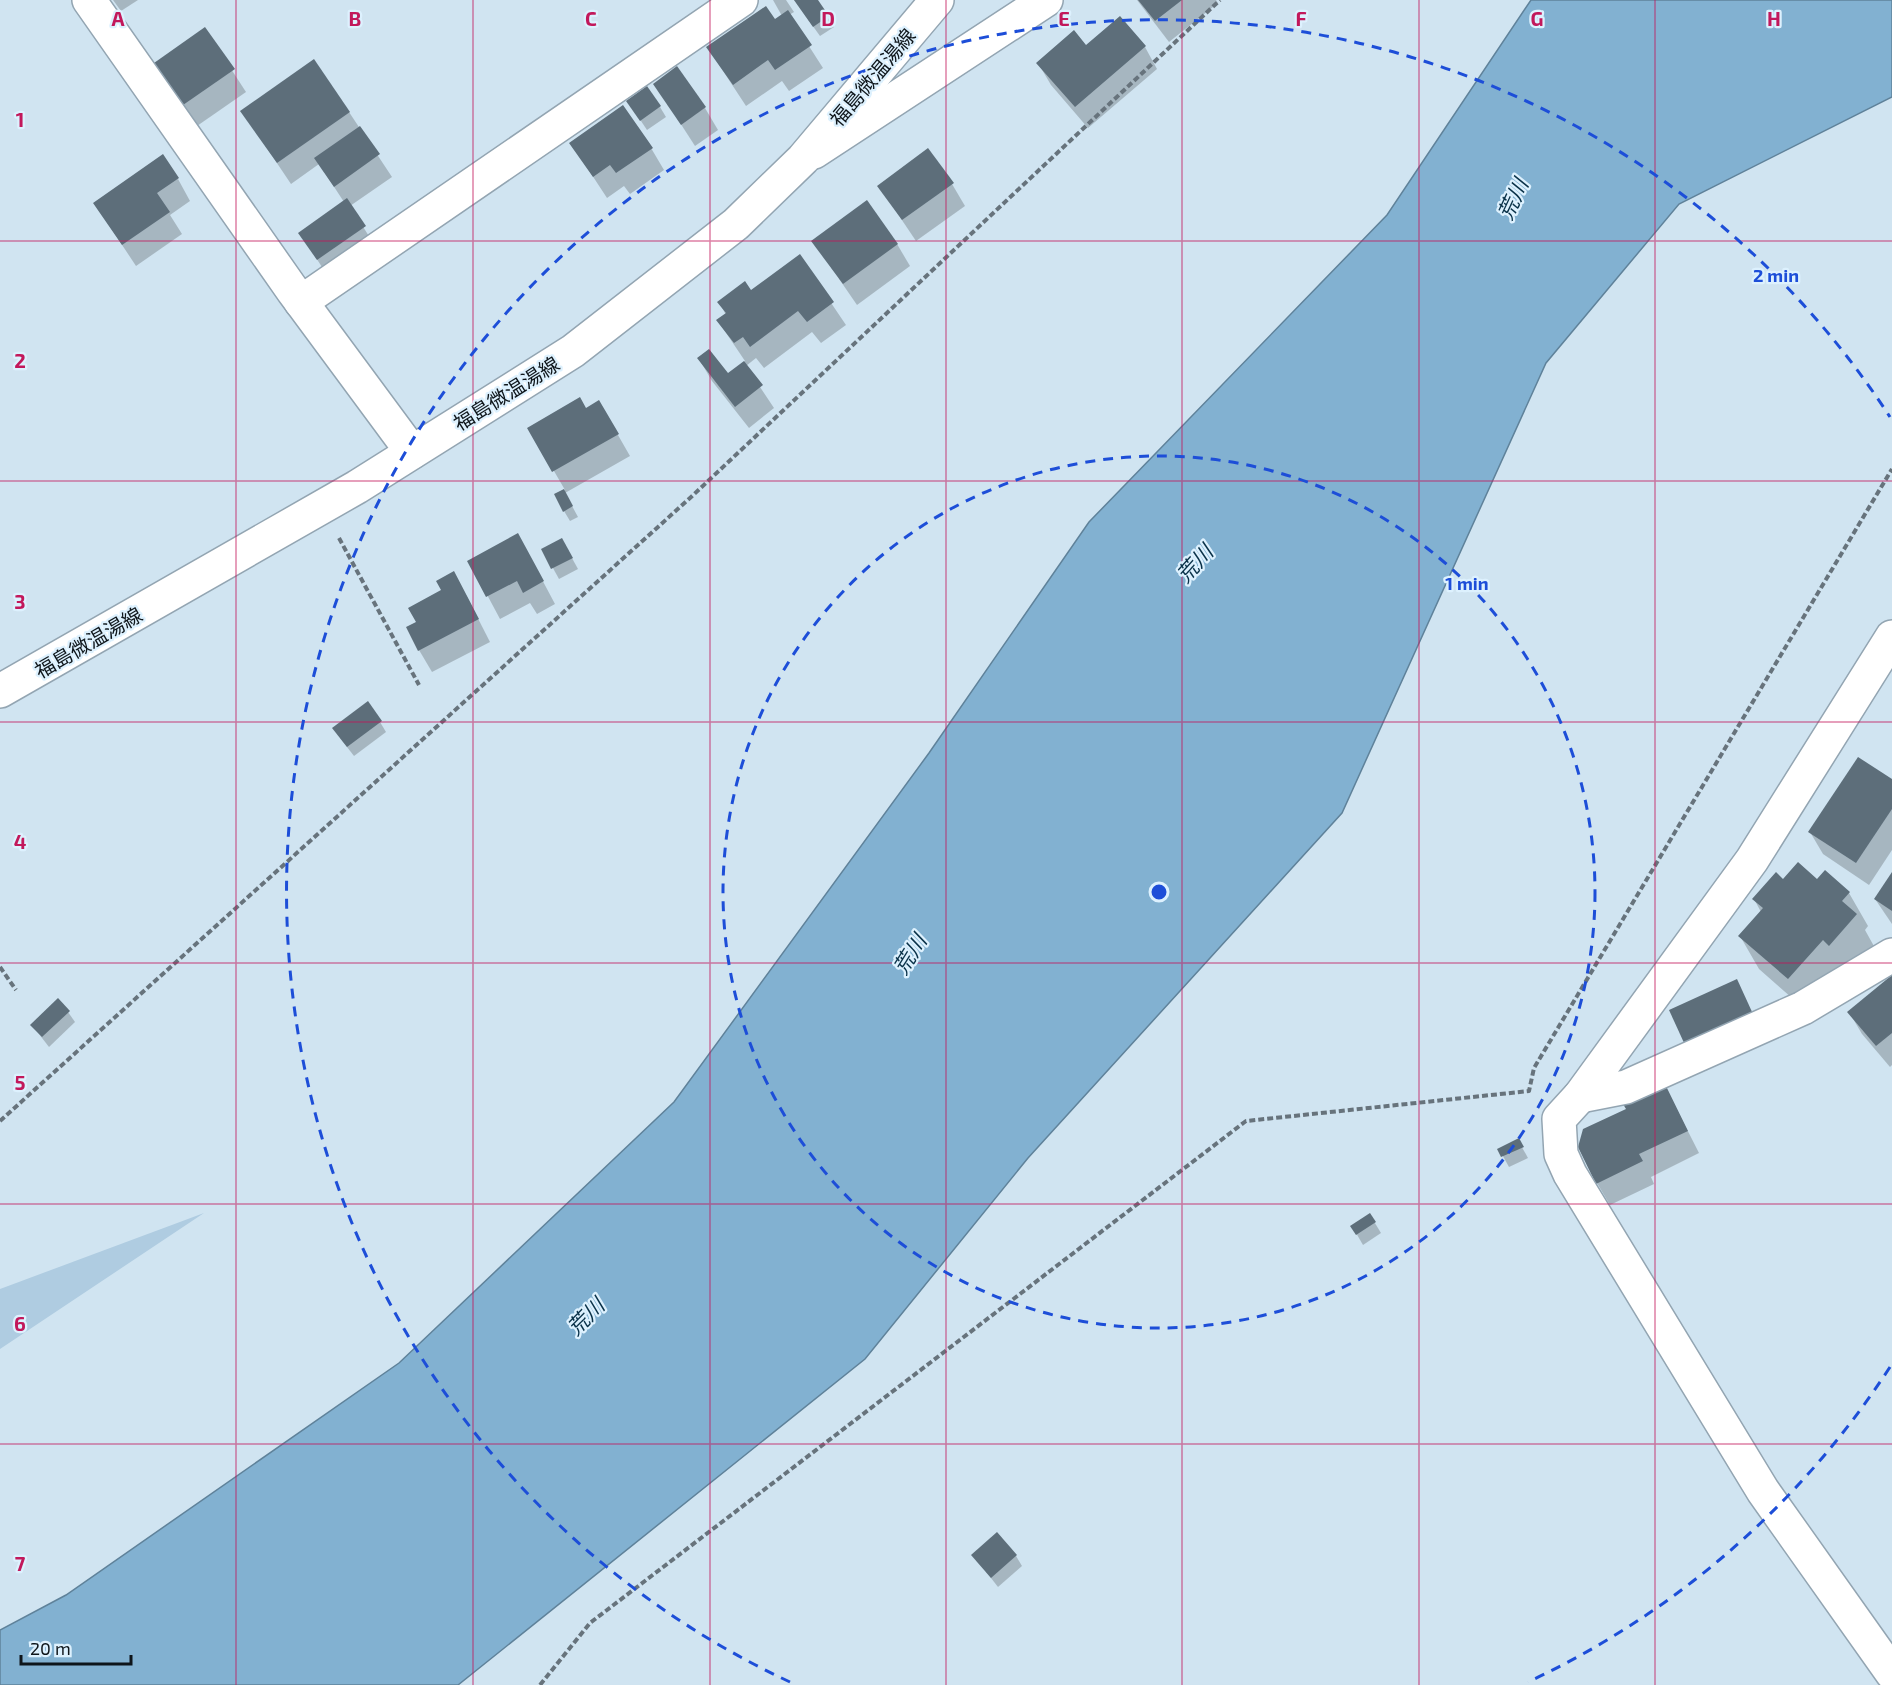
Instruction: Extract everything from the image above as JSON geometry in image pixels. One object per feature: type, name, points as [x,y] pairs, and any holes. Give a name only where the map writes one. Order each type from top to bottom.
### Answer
[{"type":"street","points":[[89,0],[301,302],[412,452]]},
{"type":"street","points":[[301,302],[741,0]]},
{"type":"street","name":"福島微温湯線","points":[[0,691],[323,507],[573,351],[736,224],[803,159],[937,0]]},
{"type":"street","points":[[803,159],[1046,0]]},
{"type":"street","points":[[1892,637],[1752,860],[1580,1096],[1559,1119],[1561,1154],[1570,1174],[1763,1491],[1892,1673]]},
{"type":"street","points":[[1580,1096],[1626,1086],[1793,1013],[1892,955]]},
{"type":"path","points":[[0,1121],[690,498],[1220,0]]},
{"type":"path","points":[[540,1685],[590,1623],[1246,1120],[1529,1091],[1534,1068],[1892,469]]},
{"type":"path","points":[[323,507],[419,685]]},
{"type":"path","points":[[0,968],[16,990]]},
{"type":"shaded area","points":[[204,1213],[0,1349],[0,1289]]},
{"type":"water","name":"荒川","points":[[1531,0],[1892,0],[1892,97],[1679,204],[1546,363],[1342,813],[1028,1158],[865,1359],[458,1685],[0,1685],[0,1630],[66,1595],[399,1363],[674,1102],[929,753],[1089,522],[1387,215]]},
{"type":"building","points":[[794,0],[818,0],[829,16],[813,27]]},
{"type":"building","points":[[1138,0],[1182,0],[1155,21]]},
{"type":"building","points":[[766,6],[775,19],[788,10],[812,45],[775,70],[768,60],[733,85],[706,47]]},
{"type":"building","points":[[1120,16],[1146,46],[1075,107],[1036,63],[1074,30],[1086,45]]},
{"type":"building","points":[[205,27],[235,69],[183,105],[154,63]]},
{"type":"building","points":[[314,59],[350,112],[277,163],[240,111]]},
{"type":"building","points":[[677,66],[706,107],[681,125],[653,84]]},
{"type":"building","points":[[647,86],[661,106],[640,121],[626,101]]},
{"type":"building","points":[[623,105],[653,148],[616,173],[610,165],[593,177],[569,143]]},
{"type":"building","points":[[360,126],[380,154],[334,187],[314,158]]},
{"type":"building","points":[[928,148],[954,183],[902,220],[877,186]]},
{"type":"building","points":[[163,154],[179,178],[157,193],[170,212],[122,245],[93,203]]},
{"type":"building","points":[[347,198],[366,226],[317,260],[298,233]]},
{"type":"building","points":[[867,200],[898,244],[843,284],[811,241]]},
{"type":"building","points":[[800,254],[834,302],[807,322],[798,311],[750,347],[743,337],[734,343],[716,320],[726,313],[717,302],[745,281],[751,290]]},
{"type":"building","points":[[709,349],[728,373],[744,361],[763,385],[735,407],[697,358]]},
{"type":"building","points":[[580,397],[586,408],[599,400],[619,434],[552,472],[527,428]]},
{"type":"building","points":[[564,489],[573,506],[563,512],[554,494]]},
{"type":"building","points":[[518,533],[544,581],[523,593],[517,581],[486,597],[467,561]]},
{"type":"building","points":[[562,538],[573,558],[551,569],[541,549]]},
{"type":"building","points":[[454,571],[479,619],[418,651],[406,627],[416,622],[408,608],[441,590],[436,581]]},
{"type":"building","points":[[368,701],[382,721],[347,747],[332,728]]},
{"type":"building","points":[[1858,757],[1892,779],[1892,809],[1856,863],[1808,832]]},
{"type":"building","points":[[1798,862],[1817,879],[1825,870],[1850,892],[1842,901],[1857,914],[1829,946],[1823,940],[1788,979],[1738,936],[1763,908],[1752,899],[1776,872],[1783,879]]},
{"type":"building","points":[[1892,872],[1892,911],[1874,899]]},
{"type":"building","points":[[1892,975],[1892,1033],[1876,1046],[1847,1012]]},
{"type":"building","points":[[1737,979],[1753,1014],[1685,1045],[1669,1010]]},
{"type":"building","points":[[58,998],[70,1011],[42,1037],[30,1025]]},
{"type":"building","points":[[1665,1084],[1688,1131],[1639,1154],[1643,1161],[1596,1184],[1578,1147],[1583,1129],[1626,1109],[1623,1104]]},
{"type":"building","points":[[1519,1138],[1524,1147],[1501,1157],[1497,1149]]},
{"type":"building","points":[[1370,1213],[1376,1222],[1356,1235],[1350,1226]]},
{"type":"building","points":[[997,1532],[1017,1555],[991,1578],[971,1555]]}]
